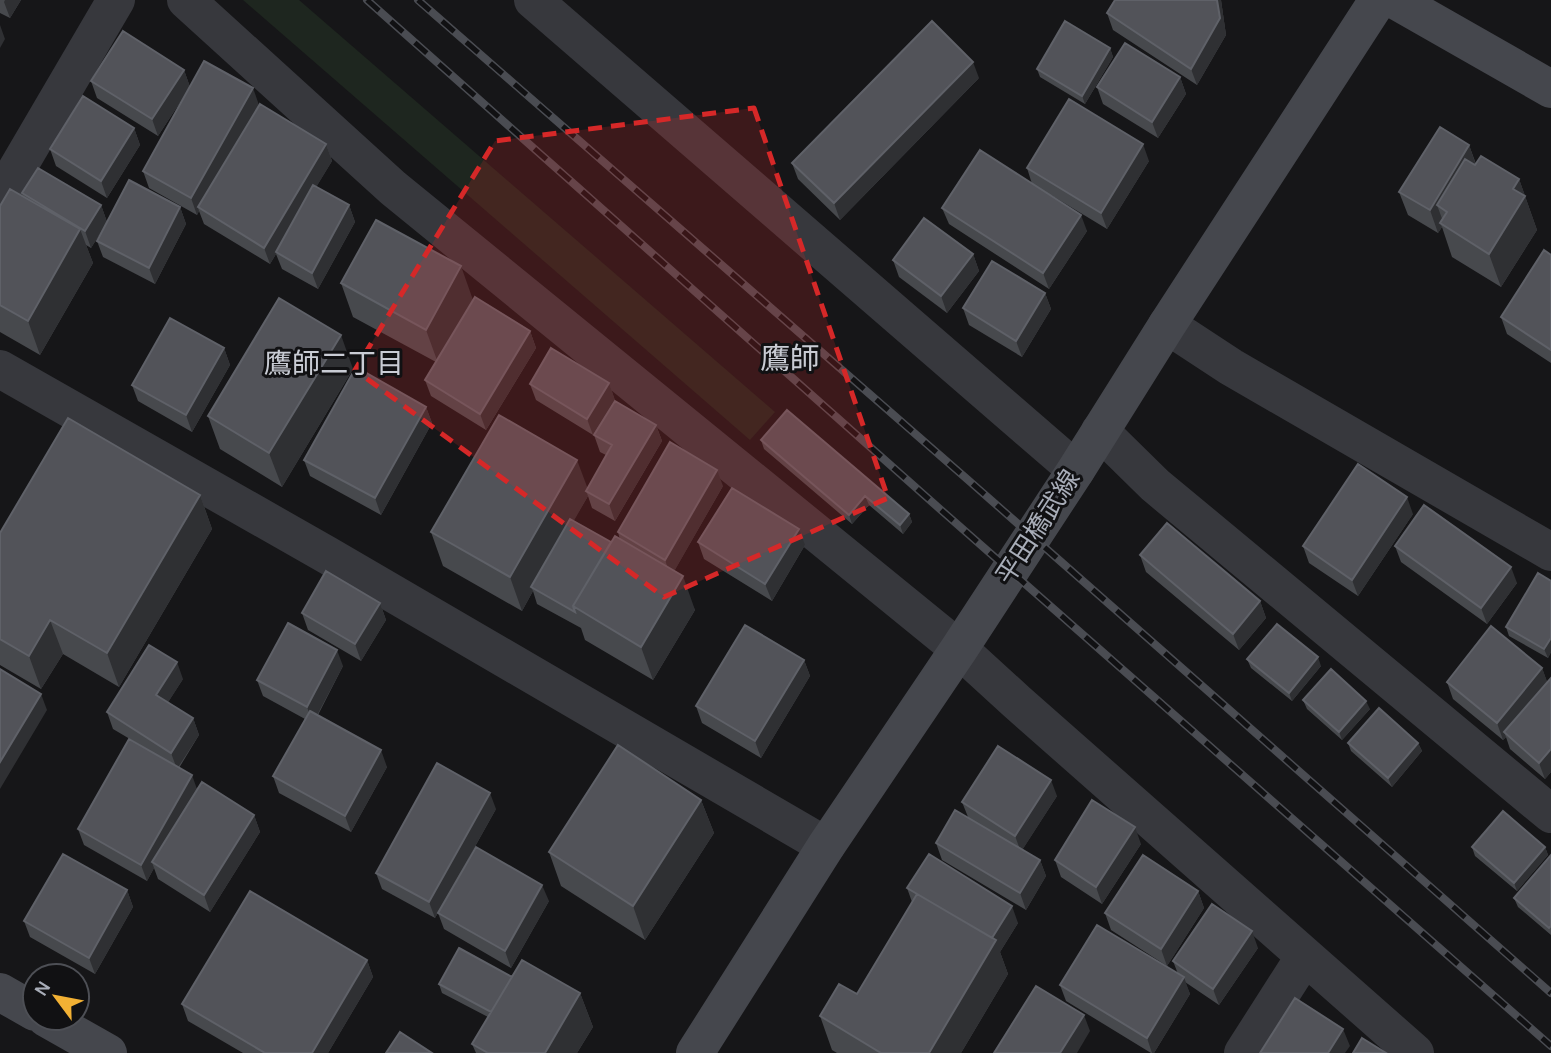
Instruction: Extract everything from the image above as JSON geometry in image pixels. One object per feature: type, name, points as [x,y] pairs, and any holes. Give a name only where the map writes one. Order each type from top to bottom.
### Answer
[{"type":"street","points":[[0,198],[116,0]]},
{"type":"street","points":[[186,0],[393,188],[959,649],[1415,1053]]},
{"type":"street","points":[[533,0],[1076,470]]},
{"type":"street","name":"平田橋武線","points":[[695,1053],[827,846],[1076,470],[1378,0]]},
{"type":"street","points":[[1395,0],[1551,89]]},
{"type":"street","points":[[1167,325],[1231,367],[1551,552]]},
{"type":"street","points":[[0,369],[315,548],[827,846]]},
{"type":"street","points":[[1100,431],[1164,492],[1551,814]]},
{"type":"street","points":[[1243,1053],[1305,956]]},
{"type":"street","points":[[0,992],[21,1004]]},
{"type":"street","points":[[70,1032],[107,1053]]},
{"type":"highlighted area","points":[[754,108],[888,498],[664,597],[355,370],[495,141]]},
{"type":"shaded area","points":[[243,0],[299,0],[775,412],[750,440]]},
{"type":"building","points":[[1115,0],[1217,0],[1220,18],[1191,69],[1107,13]]},
{"type":"building","points":[[932,21],[973,62],[834,203],[792,163]]},
{"type":"building","points":[[1065,21],[1110,48],[1082,96],[1037,69]]},
{"type":"building","points":[[123,31],[184,70],[152,119],[91,81]]},
{"type":"building","points":[[1125,43],[1180,77],[1152,122],[1097,87]]},
{"type":"building","points":[[204,61],[253,88],[191,198],[143,171]]},
{"type":"building","points":[[83,96],[134,128],[101,181],[50,149]]},
{"type":"building","points":[[1069,99],[1143,144],[1101,213],[1027,168]]},
{"type":"building","points":[[260,104],[326,144],[264,248],[198,207]]},
{"type":"building","points":[[1440,127],[1469,145],[1430,210],[1399,192]]},
{"type":"building","points":[[980,150],[1081,215],[1043,273],[942,208]]},
{"type":"building","points":[[1481,156],[1519,179],[1513,189],[1525,196],[1489,254],[1440,223],[1447,212],[1437,205],[1465,159],[1475,165]]},
{"type":"building","points":[[38,168],[101,205],[85,231],[22,193]]},
{"type":"building","points":[[129,180],[180,207],[149,268],[97,241]]},
{"type":"building","points":[[313,185],[349,205],[312,273],[276,252]]},
{"type":"building","points":[[10,189],[80,229],[28,321],[0,305],[0,206]]},
{"type":"building","points":[[924,218],[973,254],[941,296],[893,260]]},
{"type":"building","points":[[376,220],[461,266],[426,330],[341,283]]},
{"type":"building","points":[[1544,250],[1551,255],[1551,350],[1501,317]]},
{"type":"building","points":[[992,261],[1045,293],[1016,341],[963,308]]},
{"type":"building","points":[[475,297],[530,331],[480,414],[425,380]]},
{"type":"building","points":[[279,298],[341,335],[269,453],[208,416]]},
{"type":"building","points":[[170,318],[224,348],[186,415],[132,385]]},
{"type":"building","points":[[551,348],[609,383],[587,419],[530,384]]},
{"type":"building","points":[[356,367],[426,407],[375,498],[304,460]]},
{"type":"building","points":[[615,401],[656,425],[609,504],[586,491],[612,445],[594,435]]},
{"type":"building","points":[[787,410],[909,514],[900,525],[865,496],[849,515],[761,440]]},
{"type":"building","points":[[499,415],[577,460],[510,577],[431,532]]},
{"type":"building","points":[[68,418],[200,495],[107,653],[50,620],[29,656],[0,639],[0,533]]},
{"type":"building","points":[[670,442],[717,470],[665,560],[618,532]]},
{"type":"building","points":[[1358,464],[1407,497],[1352,580],[1303,546]]},
{"type":"building","points":[[732,488],[799,529],[765,584],[698,542]]},
{"type":"building","points":[[1424,505],[1511,567],[1481,608],[1395,546]]},
{"type":"building","points":[[570,519],[611,542],[573,606],[575,612],[531,587]]},
{"type":"building","points":[[1167,523],[1260,601],[1233,634],[1140,555]]},
{"type":"building","points":[[615,536],[683,576],[641,647],[573,606]]},
{"type":"building","points":[[326,571],[380,603],[355,644],[302,613]]},
{"type":"building","points":[[1538,573],[1551,581],[1551,638],[1544,649],[1506,627]]},
{"type":"building","points":[[288,623],[337,650],[307,707],[257,680]]},
{"type":"building","points":[[1277,624],[1318,657],[1289,693],[1247,659]]},
{"type":"building","points":[[745,625],[804,660],[755,741],[696,706]]},
{"type":"building","points":[[1491,626],[1542,668],[1497,723],[1447,682]]},
{"type":"building","points":[[149,645],[177,662],[156,695],[193,718],[171,753],[107,712]]},
{"type":"building","points":[[0,669],[41,694],[0,762]]},
{"type":"building","points":[[1331,669],[1366,701],[1339,732],[1303,700]]},
{"type":"building","points":[[1551,678],[1551,749],[1539,763],[1504,732]]},
{"type":"building","points":[[1379,708],[1418,743],[1388,778],[1348,743]]},
{"type":"building","points":[[310,711],[381,750],[345,816],[273,776]]},
{"type":"building","points":[[129,739],[192,775],[141,865],[78,829]]},
{"type":"building","points":[[618,745],[701,800],[633,906],[549,852]]},
{"type":"building","points":[[998,746],[1051,780],[1015,836],[962,802]]},
{"type":"building","points":[[437,763],[490,793],[429,902],[376,873]]},
{"type":"building","points":[[202,782],[254,815],[204,895],[152,862]]},
{"type":"building","points":[[1092,800],[1135,827],[1096,887],[1055,860]]},
{"type":"building","points":[[955,810],[1040,860],[1020,893],[936,843]]},
{"type":"building","points":[[1503,811],[1545,847],[1514,883],[1472,847]]},
{"type":"building","points":[[476,847],[542,885],[505,951],[438,913]]},
{"type":"building","points":[[63,854],[127,890],[89,958],[24,921]]},
{"type":"building","points":[[929,854],[1012,906],[992,938],[907,888]]},
{"type":"building","points":[[1143,855],[1198,891],[1161,949],[1105,913]]},
{"type":"building","points":[[1551,855],[1551,926],[1549,928],[1514,898]]},
{"type":"building","points":[[250,891],[367,960],[312,1053],[265,1053],[182,1004]]},
{"type":"building","points":[[917,894],[996,940],[929,1053],[881,1053],[820,1016],[839,984],[857,994]]},
{"type":"building","points":[[1212,904],[1252,931],[1213,989],[1173,961]]},
{"type":"building","points":[[1097,925],[1184,977],[1147,1038],[1060,985]]},
{"type":"building","points":[[459,948],[512,977],[491,1012],[439,984]]},
{"type":"building","points":[[522,960],[580,993],[545,1053],[488,1053],[472,1044]]},
{"type":"building","points":[[1036,986],[1084,1015],[1060,1053],[994,1053]]},
{"type":"building","points":[[1295,998],[1343,1029],[1328,1053],[1260,1053]]},
{"type":"building","points":[[400,1032],[432,1053],[386,1053]]},
{"type":"building","points":[[1362,1038],[1386,1053],[1353,1053]]},
{"type":"railway","points":[[367,0],[941,510],[1551,1046]]},
{"type":"railway","points":[[418,0],[1551,993]]},
{"type":"district","name":"鷹師","points":[[790,359]]},
{"type":"district","name":"鷹師二丁目","points":[[334,363]]}]
